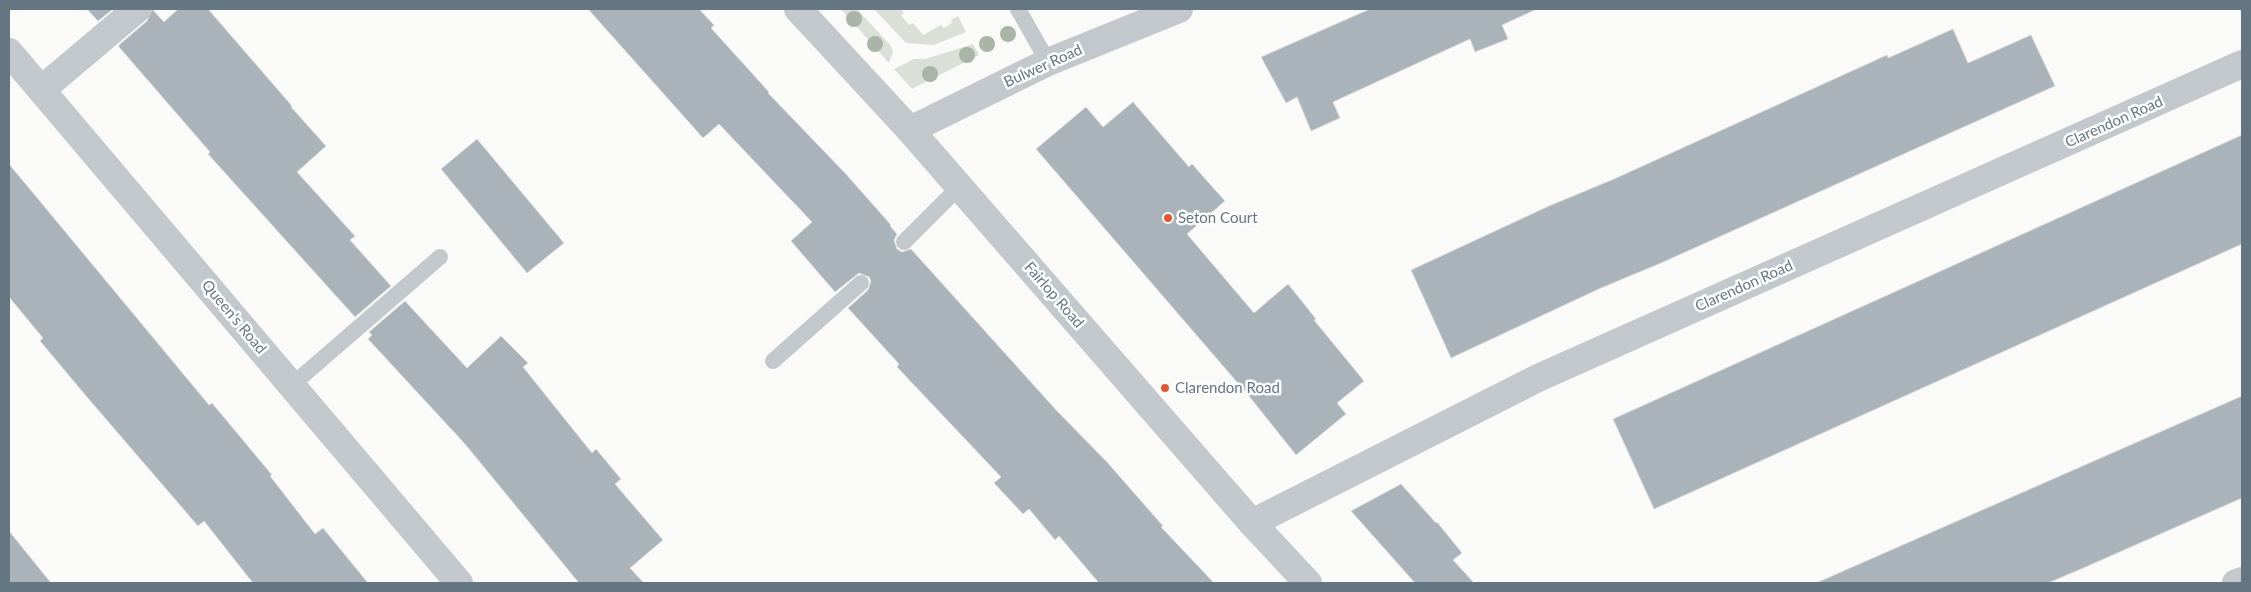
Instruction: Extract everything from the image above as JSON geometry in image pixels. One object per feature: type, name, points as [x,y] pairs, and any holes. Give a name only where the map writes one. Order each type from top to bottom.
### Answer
[{"type":"street","points":[[41,90],[137,9]]},
{"type":"street","name":"Fairlop Road","points":[[798,9],[910,130],[1252,523],[1308,583]]},
{"type":"street","name":"Bulwer Road","points":[[910,130],[1048,62],[1179,9]]},
{"type":"street","name":"Queen's Road","points":[[9,52],[459,583]]},
{"type":"street","name":"Clarendon Road","points":[[1252,523],[1538,378],[2242,64]]},
{"type":"street","points":[[2236,583],[2242,581]]},
{"type":"lane","points":[[1018,9],[1048,62]]},
{"type":"lane","points":[[904,242],[960,187]]},
{"type":"lane","points":[[292,385],[440,257]]},
{"type":"lane","points":[[773,361],[861,283]]},
{"type":"shaded area","points":[[841,9],[857,9],[890,45],[893,52],[889,63]]},
{"type":"shaded area","points":[[874,9],[900,9],[904,13],[901,15],[909,25],[913,23],[923,35],[941,25],[944,28],[952,23],[951,20],[958,16],[966,32],[934,45],[906,43]]},
{"type":"shaded area","points":[[973,44],[979,55],[912,89],[894,69],[914,59],[925,59]]},
{"type":"building","points":[[87,9],[113,9],[98,21]]},
{"type":"building","points":[[152,9],[164,22],[178,9],[208,9],[326,146],[297,172],[355,236],[350,240],[391,286],[355,317],[208,154],[210,152],[119,47],[147,21]]},
{"type":"building","points":[[588,9],[699,9],[714,25],[711,28],[768,93],[845,173],[891,225],[897,234],[894,240],[897,249],[902,252],[911,249],[1057,411],[1106,461],[1163,526],[1161,527],[1214,583],[1099,583],[1059,536],[1055,540],[1029,509],[1023,514],[994,483],[1001,477],[897,367],[899,364],[848,308],[868,290],[871,281],[869,277],[859,273],[835,292],[791,241],[812,222],[719,124],[703,138]]},
{"type":"building","points":[[1370,9],[1537,9],[1502,25],[1508,39],[1475,52],[1470,39],[1333,102],[1340,118],[1311,131],[1297,97],[1286,103],[1261,57]]},
{"type":"building","points":[[1953,29],[1968,63],[2031,35],[2055,86],[1661,263],[1601,288],[1451,358],[1411,270],[1549,206],[1614,179],[1887,55],[1888,58]]},
{"type":"building","points":[[1133,102],[1189,167],[1192,164],[1225,201],[1187,234],[1254,313],[1288,284],[1316,319],[1314,320],[1364,381],[1337,403],[1346,414],[1296,455],[1249,396],[1036,149],[1086,107],[1103,127]]},
{"type":"building","points":[[2242,135],[2242,244],[1654,509],[1613,419]]},
{"type":"building","points":[[477,139],[564,243],[527,273],[441,169]]},
{"type":"building","points":[[9,164],[209,405],[212,403],[272,475],[270,476],[315,534],[323,528],[368,583],[253,583],[204,521],[198,526],[87,397],[40,341],[43,338],[9,297]]},
{"type":"building","points":[[405,301],[467,368],[501,336],[528,363],[523,367],[592,453],[596,449],[621,479],[615,484],[663,540],[630,568],[644,583],[579,583],[465,444],[368,339],[372,335],[369,332]]},
{"type":"building","points":[[2242,396],[2242,498],[2081,569],[2048,583],[1816,583]]},
{"type":"building","points":[[1401,484],[1437,522],[1462,553],[1453,560],[1474,583],[1415,583],[1351,511]]},
{"type":"building","points":[[9,531],[51,583],[9,583]]},
{"type":"place","name":"Seton Court","points":[[1168,218]]},
{"type":"place","name":"Clarendon Road","points":[[1165,388]]}]
